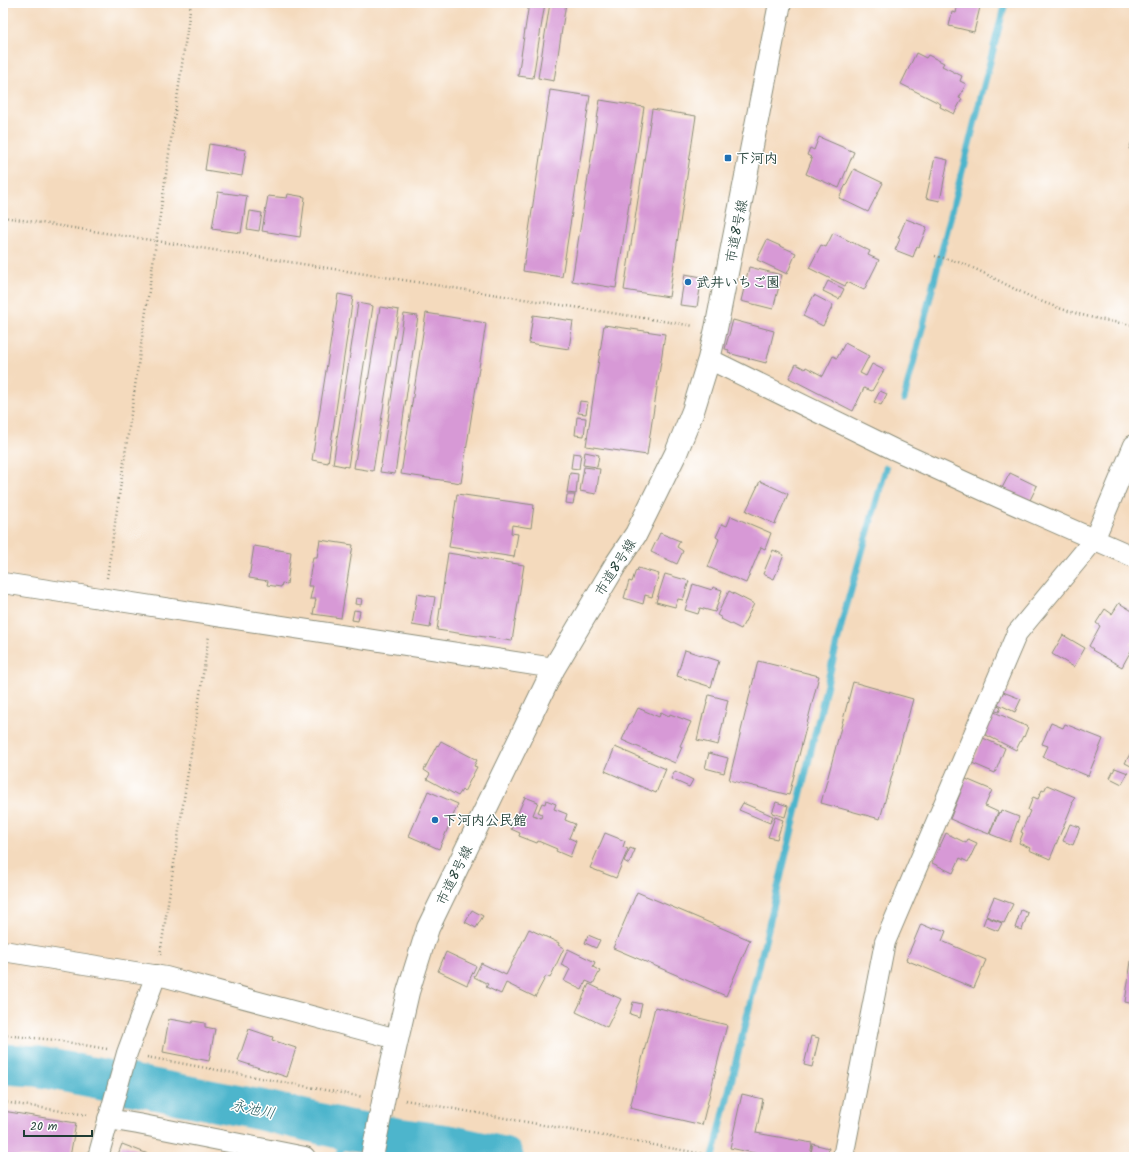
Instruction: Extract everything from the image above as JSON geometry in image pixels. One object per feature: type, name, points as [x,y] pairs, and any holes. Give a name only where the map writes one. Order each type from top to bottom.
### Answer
[{"type":"street","name":"市道8号線","points":[[372,1157],[408,992],[428,928],[554,668],[616,564],[636,534],[676,453],[692,411],[710,359],[780,3]]},
{"type":"street","points":[[710,359],[867,436],[993,495],[1134,557]]},
{"type":"street","points":[[843,1157],[885,942],[1017,633],[1094,540],[1134,445]]},
{"type":"street","points":[[3,583],[554,668]]},
{"type":"street","points":[[3,951],[156,975],[397,1039]]},
{"type":"street","points":[[98,1157],[126,1056],[156,975]]},
{"type":"street","points":[[109,1117],[305,1157]]},
{"type":"path","points":[[104,599],[191,3]]},
{"type":"path","points":[[3,217],[716,329]]},
{"type":"path","points":[[935,256],[972,267],[1026,294],[1063,310],[1092,318],[1134,325]]},
{"type":"path","points":[[156,975],[212,615]]},
{"type":"path","points":[[3,1035],[35,1037],[78,1043],[126,1056]]},
{"type":"path","points":[[157,1059],[362,1096],[383,1103],[720,1157]]},
{"type":"path","points":[[3,1102],[109,1117]]},
{"type":"building","points":[[529,3],[545,3],[533,78],[518,76]]},
{"type":"building","points":[[550,3],[566,3],[554,81],[538,78]]},
{"type":"building","points":[[958,3],[981,3],[974,32],[949,26],[952,12],[956,13]]},
{"type":"building","points":[[916,53],[926,58],[928,55],[944,63],[942,66],[962,76],[960,81],[966,84],[959,98],[962,99],[954,114],[940,107],[941,104],[901,84]]},
{"type":"building","points":[[550,90],[590,96],[562,277],[523,271]]},
{"type":"building","points":[[600,100],[644,107],[616,288],[572,281]]},
{"type":"building","points":[[652,109],[696,116],[669,297],[624,290]]},
{"type":"building","points":[[1134,136],[1134,151],[1129,149]]},
{"type":"building","points":[[819,137],[854,152],[839,188],[806,174],[812,159],[807,155],[810,148],[814,150]]},
{"type":"building","points":[[209,144],[246,150],[242,176],[205,170]]},
{"type":"building","points":[[935,157],[948,160],[940,201],[926,198]]},
{"type":"building","points":[[854,169],[883,183],[868,212],[839,198]]},
{"type":"building","points":[[218,192],[247,196],[241,233],[212,229]]},
{"type":"building","points":[[288,194],[305,197],[300,237],[262,231],[268,196],[287,198]]},
{"type":"building","points":[[250,211],[262,213],[259,231],[247,229]]},
{"type":"building","points":[[906,219],[927,227],[919,247],[917,246],[913,257],[895,250]]},
{"type":"building","points":[[833,233],[870,251],[868,255],[879,260],[864,290],[847,282],[845,286],[809,268],[821,245],[826,247]]},
{"type":"building","points":[[767,240],[796,253],[787,274],[757,260]]},
{"type":"building","points":[[749,267],[782,275],[773,309],[741,301]]},
{"type":"building","points":[[685,274],[702,277],[697,307],[680,305]]},
{"type":"building","points":[[828,281],[844,289],[839,299],[823,291]]},
{"type":"building","points":[[338,294],[353,297],[328,463],[312,460]]},
{"type":"building","points":[[814,295],[833,305],[823,326],[803,316]]},
{"type":"building","points":[[358,303],[373,306],[348,467],[333,464]]},
{"type":"building","points":[[380,307],[399,310],[373,471],[354,468]]},
{"type":"building","points":[[426,313],[486,323],[461,483],[401,474]]},
{"type":"building","points":[[404,314],[418,316],[395,474],[380,472]]},
{"type":"building","points":[[533,315],[573,321],[569,349],[529,343]]},
{"type":"building","points":[[733,320],[774,331],[766,363],[728,353],[729,350],[725,349]]},
{"type":"building","points":[[604,325],[665,334],[647,455],[586,446]]},
{"type":"building","points":[[845,343],[869,356],[860,373],[866,376],[872,364],[884,370],[872,391],[864,388],[853,411],[789,378],[796,364],[805,369],[806,367],[823,376],[833,356],[837,358]]},
{"type":"building","points":[[880,391],[887,394],[881,405],[874,402]]},
{"type":"building","points":[[580,401],[588,402],[586,414],[578,413]]},
{"type":"building","points":[[577,417],[586,418],[584,436],[575,435]]},
{"type":"building","points":[[585,452],[599,455],[597,467],[583,465]]},
{"type":"building","points":[[573,453],[581,454],[579,469],[571,468]]},
{"type":"building","points":[[584,467],[600,469],[596,494],[580,491]]},
{"type":"building","points":[[570,473],[578,474],[576,494],[567,493]]},
{"type":"building","points":[[1010,473],[1037,486],[1029,502],[1002,488]]},
{"type":"building","points":[[760,481],[788,494],[775,524],[746,511]]},
{"type":"building","points":[[457,494],[534,505],[531,528],[512,525],[511,533],[518,534],[514,557],[449,547]]},
{"type":"building","points":[[567,495],[575,495],[573,504],[566,503]]},
{"type":"building","points":[[731,516],[771,533],[765,549],[761,547],[746,583],[708,567],[719,539],[716,537],[722,524],[727,526]]},
{"type":"building","points":[[660,533],[680,541],[677,547],[683,551],[677,564],[651,552]]},
{"type":"building","points":[[320,540],[353,545],[341,618],[313,614],[316,599],[310,599],[313,586],[308,586],[313,557],[317,557]]},
{"type":"building","points":[[254,546],[291,552],[287,584],[282,583],[281,587],[267,585],[268,581],[249,578]]},
{"type":"building","points":[[773,550],[784,555],[774,579],[763,574]]},
{"type":"building","points":[[448,553],[524,565],[512,641],[437,630]]},
{"type":"building","points":[[638,568],[659,574],[652,597],[645,595],[643,604],[624,598],[629,581],[632,582]]},
{"type":"building","points":[[665,574],[689,581],[683,600],[678,599],[675,607],[656,602]]},
{"type":"building","points":[[693,584],[712,590],[713,587],[722,590],[715,612],[700,608],[698,614],[685,610]]},
{"type":"building","points":[[729,591],[754,604],[741,629],[721,619],[722,618],[717,615]]},
{"type":"building","points":[[417,594],[435,597],[430,628],[412,625]]},
{"type":"building","points":[[356,598],[362,599],[361,605],[355,604]]},
{"type":"building","points":[[1119,603],[1134,612],[1134,640],[1131,645],[1133,647],[1122,667],[1092,650],[1093,649],[1089,646],[1100,626],[1096,623],[1105,609],[1112,614]]},
{"type":"building","points":[[354,610],[360,611],[358,621],[352,620]]},
{"type":"building","points":[[1063,635],[1085,648],[1074,667],[1052,654]]},
{"type":"building","points":[[685,650],[719,661],[711,687],[677,676]]},
{"type":"building","points":[[758,661],[819,676],[789,795],[729,780]]},
{"type":"building","points":[[853,682],[913,699],[880,819],[821,803]]},
{"type":"building","points":[[1003,692],[1021,699],[1015,712],[998,704]]},
{"type":"building","points":[[709,695],[728,700],[718,745],[697,740]]},
{"type":"building","points":[[996,704],[1001,707],[999,712],[993,710]]},
{"type":"building","points":[[638,708],[659,717],[661,712],[669,716],[670,714],[691,722],[680,746],[682,747],[675,763],[622,740]]},
{"type":"building","points":[[992,711],[1028,727],[1016,750],[982,733]]},
{"type":"building","points":[[1051,723],[1063,728],[1065,724],[1103,739],[1088,776],[1043,757],[1048,746],[1042,744]]},
{"type":"building","points":[[983,738],[1005,748],[995,773],[972,763]]},
{"type":"building","points":[[441,741],[477,760],[474,766],[477,767],[464,792],[462,790],[458,796],[427,779],[430,774],[424,770],[437,745],[438,746]]},
{"type":"building","points":[[615,747],[666,769],[656,793],[605,771]]},
{"type":"building","points":[[1134,747],[1134,771],[1132,770],[1133,767],[1125,763]]},
{"type":"building","points":[[709,753],[728,758],[724,773],[705,768]]},
{"type":"building","points":[[1115,768],[1128,773],[1122,784],[1110,778]]},
{"type":"building","points":[[675,771],[693,780],[689,787],[671,779]]},
{"type":"building","points":[[966,779],[992,790],[985,806],[998,812],[989,834],[950,819]]},
{"type":"building","points":[[1047,785],[1075,797],[1050,859],[1029,850],[1030,848],[1019,843],[1023,833],[1021,832],[1030,811],[1028,810],[1033,797],[1038,799],[1042,790],[1044,791]]},
{"type":"building","points":[[428,791],[458,804],[439,849],[409,836]]},
{"type":"building","points":[[525,797],[538,802],[533,815],[541,818],[542,814],[538,812],[542,803],[545,804],[546,800],[556,804],[554,809],[567,814],[565,820],[575,824],[569,838],[576,841],[570,857],[556,851],[557,849],[538,841],[537,843],[519,836],[520,833],[511,829]]},
{"type":"building","points":[[776,802],[788,806],[785,817],[772,813]]},
{"type":"building","points":[[743,803],[773,816],[770,823],[739,810]]},
{"type":"building","points":[[1001,810],[1019,817],[1010,842],[990,834]]},
{"type":"building","points":[[775,817],[783,820],[777,839],[768,837]]},
{"type":"building","points":[[1070,824],[1080,827],[1073,845],[1063,841]]},
{"type":"building","points":[[605,833],[625,841],[623,847],[628,849],[616,878],[590,868]]},
{"type":"building","points":[[946,833],[966,843],[968,839],[977,843],[968,862],[960,858],[953,873],[932,863]]},
{"type":"building","points":[[630,848],[635,850],[629,864],[624,861]]},
{"type":"building","points":[[637,892],[750,940],[726,996],[613,948]]},
{"type":"building","points":[[994,897],[1013,904],[1004,923],[986,916]]},
{"type":"building","points":[[472,910],[483,916],[476,928],[465,922]]},
{"type":"building","points":[[1021,910],[1028,913],[1022,930],[1015,928]]},
{"type":"building","points":[[986,917],[1002,923],[998,931],[983,925]]},
{"type":"building","points":[[921,924],[933,929],[934,927],[946,931],[942,941],[986,960],[974,988],[906,960]]},
{"type":"building","points":[[529,929],[559,943],[558,945],[564,948],[550,978],[546,976],[535,997],[506,983],[501,994],[486,987],[488,984],[474,977],[481,963],[506,975]]},
{"type":"building","points":[[588,935],[600,940],[596,948],[585,943]]},
{"type":"building","points":[[1134,948],[1134,1004],[1125,1002]]},
{"type":"building","points":[[568,949],[595,962],[593,967],[600,971],[593,984],[586,981],[582,990],[564,981],[570,969],[561,965]]},
{"type":"building","points":[[446,952],[476,966],[467,985],[438,971]]},
{"type":"building","points":[[589,984],[621,999],[607,1027],[576,1012]]},
{"type":"building","points":[[633,1002],[642,1004],[639,1017],[630,1014]]},
{"type":"building","points":[[655,1007],[727,1025],[702,1125],[630,1108]]},
{"type":"building","points":[[169,1019],[192,1023],[193,1021],[205,1023],[205,1027],[215,1029],[209,1061],[163,1052]]},
{"type":"building","points":[[249,1029],[273,1037],[272,1040],[296,1048],[287,1077],[238,1061]]},
{"type":"building","points":[[811,1036],[819,1038],[812,1067],[804,1065]]},
{"type":"building","points":[[742,1094],[763,1099],[756,1133],[812,1143],[810,1157],[773,1157],[730,1148]]},
{"type":"building","points":[[3,1111],[76,1123],[70,1157],[3,1157]]},
{"type":"building","points":[[122,1144],[156,1157],[117,1157]]},
{"type":"building","points":[[813,1144],[829,1148],[827,1157],[810,1157]]},
{"type":"waterway","points":[[904,399],[1005,3]]},
{"type":"waterway","points":[[713,1157],[843,618],[886,468]]},
{"type":"waterway","name":"永池川","points":[[3,1064],[35,1066],[261,1110],[347,1130],[449,1145],[503,1157]]},
{"type":"waterway","points":[[338,1157],[347,1130]]},
{"type":"place","name":"下河内","points":[[728,158]]},
{"type":"place","name":"武井いちご園","points":[[688,282]]},
{"type":"place","name":"下河内公民館","points":[[435,820]]}]
